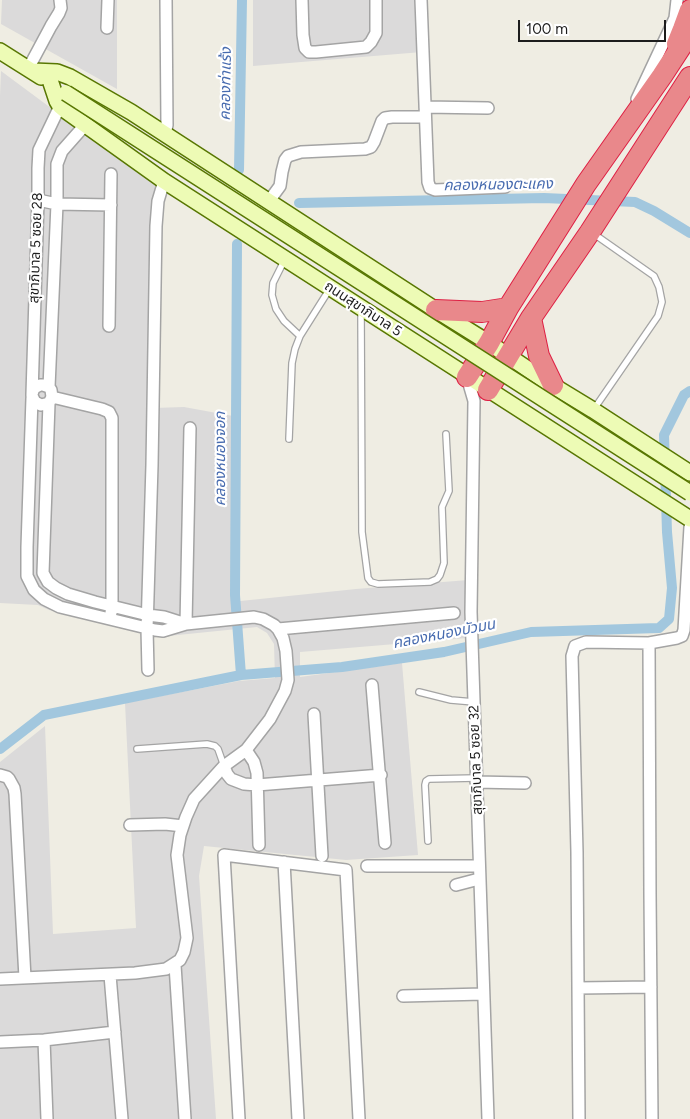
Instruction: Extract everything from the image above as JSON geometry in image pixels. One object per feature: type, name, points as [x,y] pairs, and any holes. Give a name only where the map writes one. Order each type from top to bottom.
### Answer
[{"type":"highway","points":[[662,76],[684,29],[690,10]]},
{"type":"highway","points":[[467,377],[566,216],[690,33]]},
{"type":"highway","points":[[481,395],[690,77]]},
{"type":"highway","points":[[647,143],[690,98]]},
{"type":"highway","points":[[539,259],[561,274]]},
{"type":"highway","points":[[436,310],[482,312],[508,308]]},
{"type":"highway","points":[[531,318],[539,356],[550,383]]},
{"type":"main road","name":"ถนนสุขาภิบาล 5","points":[[1,54],[51,83],[85,125],[164,181],[467,377],[481,395],[530,417],[684,516]]},
{"type":"main road","points":[[30,70],[57,72],[70,77],[131,112],[690,473]]},
{"type":"main road","name":"ถนนสุขาภิบาล 5","points":[[63,100],[690,493]]},
{"type":"main road","points":[[418,345],[425,345],[437,335],[440,324],[436,310]]},
{"type":"main road","points":[[530,417],[526,408],[526,396],[530,387],[534,384],[550,383]]},
{"type":"street","points":[[30,70],[59,13],[61,8],[60,0]]},
{"type":"street","points":[[108,0],[108,28]]},
{"type":"street","points":[[165,134],[167,125],[166,0]]},
{"type":"street","points":[[302,0],[303,35],[305,48],[309,52],[366,47],[376,33],[376,0]]},
{"type":"street","points":[[421,0],[427,178],[430,188],[435,190],[504,187]]},
{"type":"street","points":[[620,135],[675,18],[677,0]]},
{"type":"street","name":"สุขาภิบาล 5 ซอย 28","points":[[63,100],[40,150],[38,168],[27,576],[34,590],[44,599],[60,607],[147,629],[163,631]]},
{"type":"street","points":[[269,201],[280,186],[288,156],[301,152],[365,149],[374,142],[382,121],[392,116],[488,108]]},
{"type":"street","name":"สุขาภิบาล 5 ซอย 28","points":[[85,125],[62,151],[57,164],[43,573],[52,585],[68,594],[148,615],[164,616],[186,624]]},
{"type":"street","points":[[108,326],[111,174]]},
{"type":"street","points":[[148,670],[147,629],[156,226],[158,202],[164,181]]},
{"type":"street","points":[[38,200],[57,204],[111,205]]},
{"type":"street","points":[[50,395],[44,405],[35,402],[32,396],[34,388],[43,385],[50,395],[102,409],[109,412],[112,418],[112,606],[110,620]]},
{"type":"street","name":"สุขาภิบาล 5 ซอย 32","points":[[481,395],[472,652],[488,1119]]},
{"type":"street","points":[[186,624],[190,428]]},
{"type":"street","points":[[579,1119],[577,852],[572,656],[575,646],[586,642],[650,643],[680,637],[683,633],[690,527]]},
{"type":"street","points":[[27,547],[43,546]]},
{"type":"street","points":[[278,629],[454,613]]},
{"type":"street","points":[[0,979],[110,975],[166,969],[175,965],[184,952],[187,938],[177,855],[183,826],[194,799],[224,766],[246,750],[270,719],[285,691],[288,680],[283,638],[274,624],[254,617],[186,624],[163,631],[164,616]]},
{"type":"street","points":[[650,643],[652,1119]]},
{"type":"street","points":[[372,685],[385,843]]},
{"type":"street","points":[[314,714],[322,856]]},
{"type":"street","points":[[246,750],[254,762],[256,773],[259,846]]},
{"type":"street","points":[[224,766],[231,779],[244,784],[257,785],[380,775]]},
{"type":"street","points":[[0,775],[10,779],[15,794],[25,978]]},
{"type":"street","points":[[476,780],[526,783]]},
{"type":"street","points":[[130,825],[165,824],[183,826]]},
{"type":"street","points":[[239,1119],[224,855],[346,870],[359,1119]]},
{"type":"street","points":[[284,862],[298,1119]]},
{"type":"street","points":[[367,866],[479,866]]},
{"type":"street","points":[[456,885],[479,879]]},
{"type":"street","points":[[175,965],[185,1119]]},
{"type":"street","points":[[110,975],[122,1119]]},
{"type":"street","points":[[578,988],[651,988]]},
{"type":"street","points":[[403,996],[483,994]]},
{"type":"street","points":[[0,1042],[44,1040],[115,1032]]},
{"type":"street","points":[[44,1040],[47,1119]]},
{"type":"lane","points":[[591,230],[654,276],[659,287],[662,302],[658,316],[593,410]]},
{"type":"lane","points":[[285,259],[273,283],[272,295],[276,309],[284,321],[300,336]]},
{"type":"lane","points":[[289,439],[292,363],[295,349],[300,336],[330,288]]},
{"type":"lane","points":[[361,308],[362,532],[368,578],[371,582],[378,584],[430,582],[437,580],[440,575],[444,563],[442,507],[449,491],[446,434]]},
{"type":"lane","points":[[419,692],[451,700],[474,702]]},
{"type":"lane","points":[[137,749],[207,744],[218,749],[224,766]]},
{"type":"lane","points":[[428,841],[426,781],[429,779],[476,780]]},
{"type":"shaded area","points":[[2,0],[117,0],[117,89],[1,24]]},
{"type":"shaded area","points":[[253,0],[421,0],[422,52],[253,66]]},
{"type":"shaded area","points":[[1,71],[86,134],[163,187],[154,408],[184,407],[233,416],[231,602],[468,580],[467,638],[300,652],[300,677],[402,663],[418,855],[346,860],[204,846],[199,876],[216,1119],[0,1119],[0,762],[45,726],[53,934],[136,928],[125,703],[239,681],[275,678],[274,644],[267,633],[257,627],[168,636],[49,610],[38,605],[0,603]]},
{"type":"waterway","name":"คลองท่าแร้ง","points":[[239,170],[242,0]]},
{"type":"waterway","name":"คลองหนองตะแคง","points":[[299,203],[544,198],[635,202],[690,233]]},
{"type":"waterway","name":"คลองหนองจอก","points":[[237,244],[235,595],[241,675]]},
{"type":"waterway","name":"คลองหนองบัวมน","points":[[0,749],[44,715],[241,675],[342,667],[444,652],[531,632],[659,628],[669,619],[672,588],[667,532],[664,435],[684,395],[690,391]]}]
